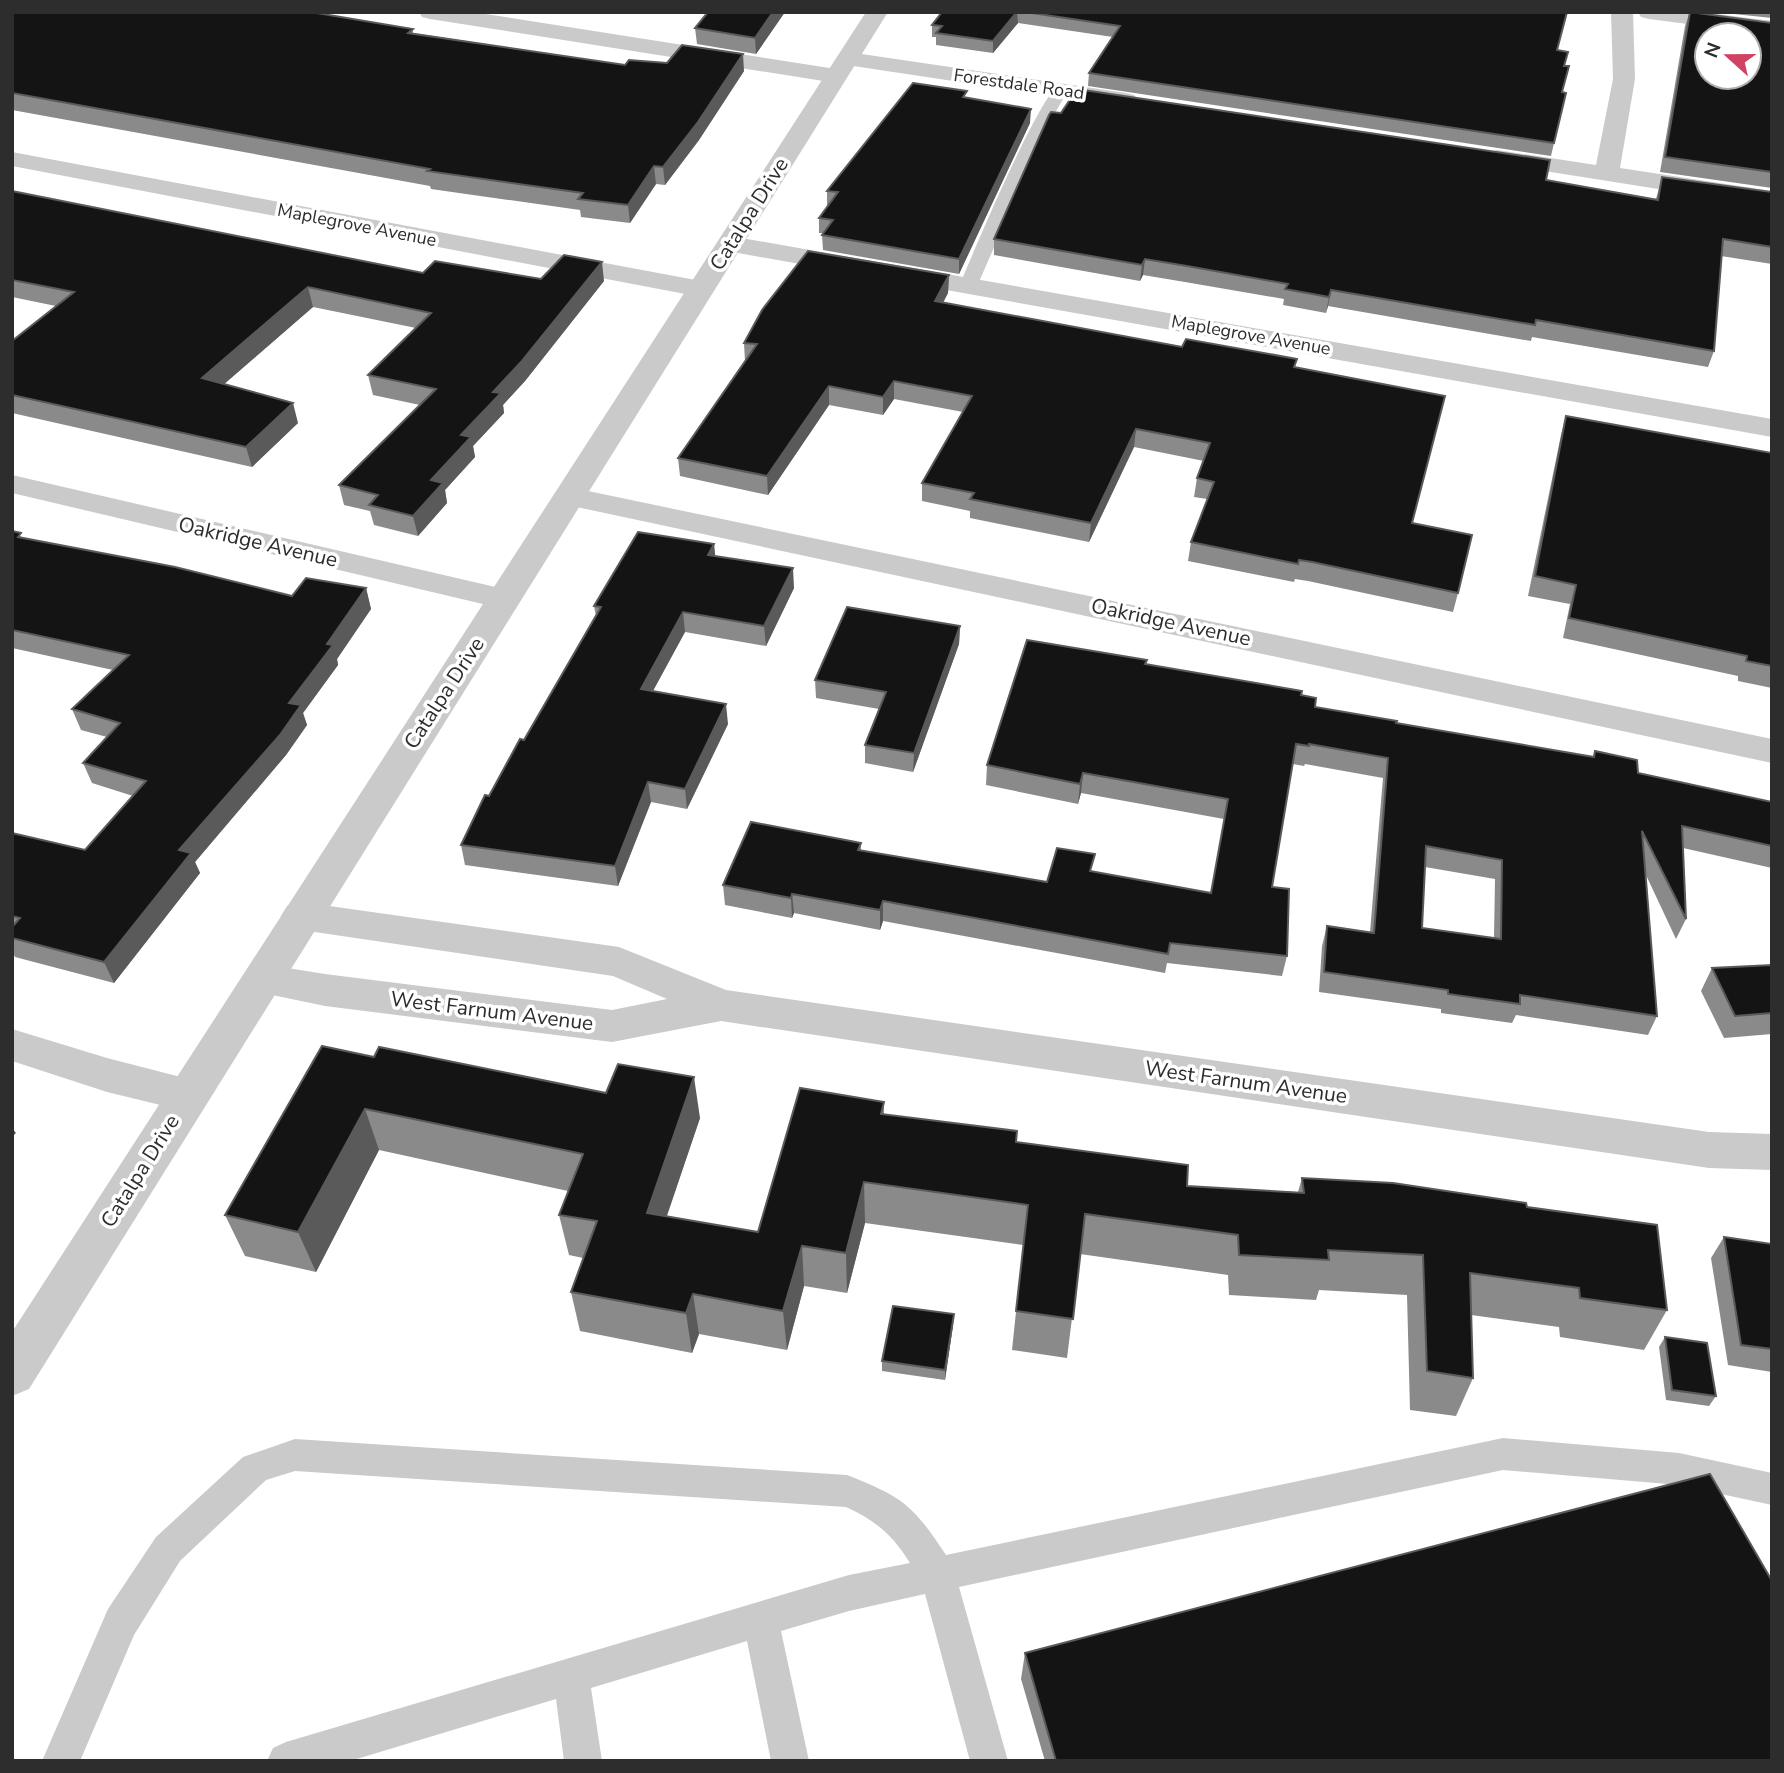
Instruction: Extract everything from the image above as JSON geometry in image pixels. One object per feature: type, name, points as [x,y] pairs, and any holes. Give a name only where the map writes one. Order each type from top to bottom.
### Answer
[{"type":"street","name":"Forestdale Road","points":[[430,12],[842,67],[1060,90],[1156,105]]},
{"type":"street","name":"Catalpa Drive","points":[[12,1374],[877,12]]},
{"type":"street","points":[[1607,173],[1624,79],[1622,12]]},
{"type":"street","points":[[1649,12],[1772,28]]},
{"type":"street","points":[[1470,153],[1772,198]]},
{"type":"street","name":"Maplegrove Avenue","points":[[12,159],[701,289]]},
{"type":"street","name":"Maplegrove Avenue","points":[[730,244],[1772,428]]},
{"type":"street","name":"Oakridge Avenue","points":[[12,484],[504,599]]},
{"type":"street","name":"Oakridge Avenue","points":[[569,496],[1772,751]]},
{"type":"street","name":"West Farnum Avenue","points":[[301,916],[619,962],[721,1005],[1709,1150],[1772,1152]]},
{"type":"street","name":"West Farnum Avenue","points":[[262,979],[339,992],[612,1026],[721,1005]]},
{"type":"street","points":[[12,1045],[117,1077],[189,1095]]},
{"type":"lane","points":[[968,284],[1038,129],[1060,90]]},
{"type":"lane","points":[[285,1761],[849,1593],[1503,1454],[1679,1469],[1772,1489]]},
{"type":"lane","points":[[61,1761],[121,1622],[167,1549],[255,1468],[295,1455],[847,1491],[884,1507],[910,1531],[937,1573],[989,1761]]},
{"type":"lane","points":[[761,1619],[790,1761]]},
{"type":"lane","points":[[572,1676],[583,1761]]},
{"type":"building","points":[[12,12],[311,12],[413,29],[408,33],[625,65],[629,60],[667,63],[682,45],[743,54],[698,122],[663,167],[654,166],[628,205],[578,199],[583,193],[427,171],[430,169],[12,93]]},
{"type":"building","points":[[708,12],[773,12],[755,38],[695,28]]},
{"type":"building","points":[[942,12],[1017,12],[993,41],[936,33],[942,26],[932,25]]},
{"type":"building","points":[[1025,12],[1567,12],[1557,50],[1568,52],[1564,66],[1569,66],[1562,92],[1566,93],[1554,143],[1089,73],[1120,26]]},
{"type":"building","points":[[1690,12],[1757,21],[1693,21],[1693,91],[1763,91],[1763,22],[1772,23],[1772,172],[1665,157]]},
{"type":"building","points":[[913,83],[967,91],[963,97],[1031,109],[959,259],[822,235],[833,220],[819,218],[838,192],[827,191]]},
{"type":"building","points":[[1077,89],[1550,160],[1546,180],[1658,200],[1662,177],[1772,192],[1772,247],[1723,239],[1714,351],[1536,320],[1535,325],[1331,290],[1329,297],[1285,289],[1288,284],[1187,266],[1145,259],[1142,265],[994,239],[1049,115],[1051,112],[1061,113]]},
{"type":"building","points":[[12,191],[423,273],[435,261],[541,279],[564,255],[602,262],[522,361],[493,392],[501,393],[461,435],[471,437],[431,480],[443,483],[413,516],[369,505],[378,495],[339,485],[436,389],[368,375],[431,313],[308,287],[202,378],[293,403],[246,447],[12,395],[12,341],[74,292],[12,280]]},
{"type":"building","points":[[808,251],[949,275],[935,301],[1182,347],[1186,339],[1297,359],[1294,367],[1445,396],[1412,523],[1472,535],[1458,593],[1312,562],[1299,560],[1298,564],[1191,542],[1214,482],[1197,478],[1210,443],[1136,429],[1091,523],[970,499],[974,493],[922,483],[972,396],[894,381],[883,397],[829,386],[767,476],[678,458],[757,344],[744,343],[762,310]]},
{"type":"building","points":[[1566,416],[1772,453],[1772,666],[1746,661],[1747,656],[1569,618],[1576,585],[1535,576]]},
{"type":"building","points":[[12,531],[21,533],[18,537],[175,567],[292,596],[306,578],[366,588],[327,644],[333,645],[289,703],[301,705],[280,735],[179,850],[191,853],[104,962],[12,938],[12,927],[20,918],[12,916],[12,833],[85,850],[146,781],[83,763],[120,723],[72,709],[129,655],[12,630]]},
{"type":"building","points":[[638,532],[714,544],[708,555],[793,568],[764,626],[683,612],[641,689],[726,704],[685,789],[648,782],[615,866],[461,845],[485,795],[489,796],[520,739],[524,740],[601,607],[594,606]]},
{"type":"building","points":[[847,607],[960,626],[914,753],[865,745],[886,692],[815,680]]},
{"type":"building","points":[[1027,640],[1147,660],[1145,664],[1302,691],[1301,695],[1316,698],[1315,707],[1397,721],[1396,723],[1594,757],[1595,751],[1637,760],[1638,773],[1772,802],[1772,846],[1682,826],[1686,919],[1642,831],[1657,1016],[1520,995],[1520,1004],[1448,994],[1448,990],[1324,972],[1327,926],[1374,933],[1388,758],[1309,744],[1296,744],[1272,887],[1289,889],[1287,956],[1170,943],[1168,954],[883,901],[880,910],[792,894],[791,898],[723,885],[751,822],[861,843],[858,850],[1047,882],[1057,848],[1095,854],[1090,871],[1211,893],[1228,799],[1083,773],[1080,784],[987,765]],"holes":[[[1426,846],[1502,860],[1501,939],[1422,928]]]},
{"type":"building","points":[[1772,965],[1772,1013],[1735,1016],[1712,968]]},
{"type":"building","points":[[322,1046],[374,1057],[379,1047],[606,1093],[618,1064],[694,1077],[647,1213],[758,1232],[800,1088],[884,1102],[881,1114],[1017,1131],[1016,1142],[1188,1165],[1187,1186],[1304,1193],[1302,1178],[1393,1183],[1526,1203],[1527,1207],[1657,1225],[1667,1310],[1580,1298],[1579,1288],[1470,1273],[1473,1378],[1427,1371],[1423,1255],[1328,1250],[1329,1260],[1239,1255],[1238,1235],[1085,1214],[1073,1319],[1016,1311],[1028,1205],[864,1182],[846,1253],[802,1246],[783,1311],[693,1294],[686,1313],[571,1292],[597,1221],[559,1215],[583,1154],[365,1109],[298,1232],[225,1215]]},
{"type":"building","points":[[1724,1237],[1772,1244],[1772,1349],[1741,1345]]},
{"type":"building","points":[[893,1306],[954,1314],[945,1370],[882,1361]]},
{"type":"building","points":[[1665,1337],[1707,1343],[1716,1396],[1672,1390]]},
{"type":"building","points":[[1710,1474],[1772,1581],[1772,1761],[1056,1761],[1025,1653]]}]
